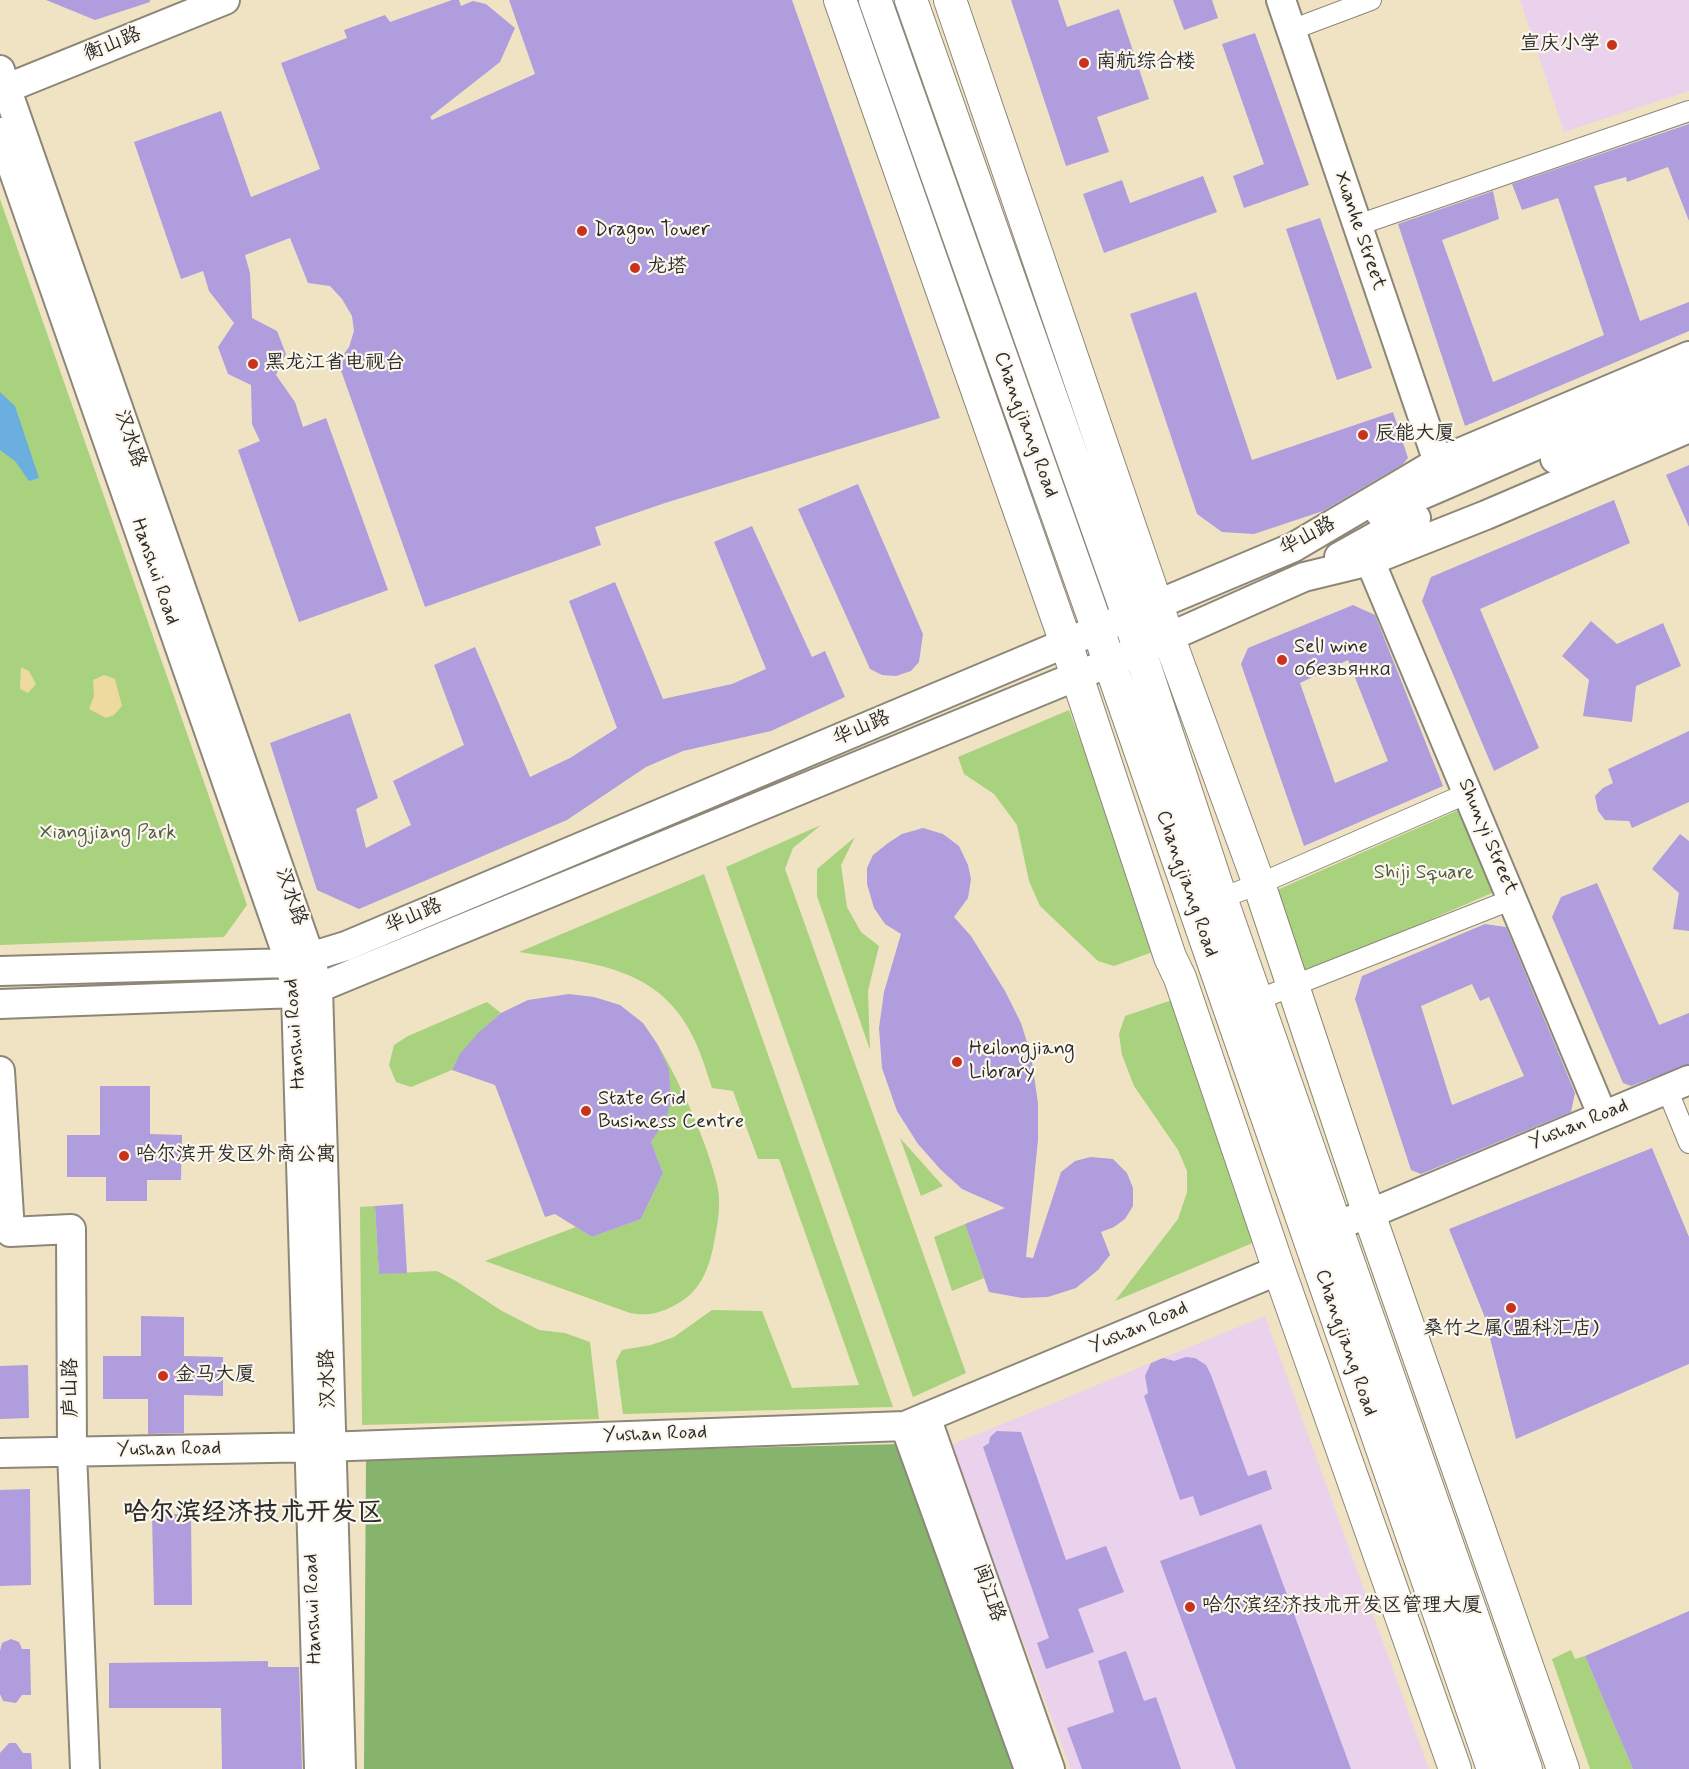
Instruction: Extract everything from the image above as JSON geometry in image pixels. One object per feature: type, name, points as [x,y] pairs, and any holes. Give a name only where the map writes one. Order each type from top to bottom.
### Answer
[{"type":"main road","name":"衡山路","points":[[2,83],[225,0]]},
{"type":"main road","points":[[840,0],[1066,643],[1279,1270],[1455,1769]]},
{"type":"main road","name":"Changjiang Road","points":[[875,0],[1098,629],[1493,1769]]},
{"type":"main road","name":"Changjiang Road","points":[[911,0],[1142,609],[1140,650],[1221,898],[1526,1769]]},
{"type":"main road","points":[[950,0],[1142,609],[1169,638],[1259,884],[1369,1214],[1563,1769]]},
{"type":"main road","name":"Xuanhe Street","points":[[1281,0],[1438,462]]},
{"type":"main road","name":"汉水路","points":[[2,83],[300,960]]},
{"type":"main road","name":"Hanshui Road","points":[[0,132],[300,960],[307,990],[321,1447],[319,1769]]},
{"type":"main road","name":"华山路","points":[[0,971],[300,960],[357,941],[1294,547],[1438,462],[1689,356]]},
{"type":"main road","points":[[1294,547],[1405,503],[1689,379]]},
{"type":"main road","points":[[1304,577],[1382,533],[1689,401]]},
{"type":"main road","name":"华山路","points":[[0,1004],[307,990],[1169,638],[1304,577],[1370,561],[1486,515],[1689,428]]},
{"type":"main road","name":"Shunyi Street","points":[[1370,561],[1602,1114]]},
{"type":"main road","name":"庐山路","points":[[0,1071],[10,1232],[71,1229],[72,1452],[85,1769]]},
{"type":"main road","name":"Yushan Road","points":[[1336,1225],[1369,1214],[1602,1114],[1678,1085]]},
{"type":"main road","name":"Yushan Road","points":[[0,1453],[321,1447],[916,1422],[1279,1270]]},
{"type":"main road","name":"闽江路","points":[[916,1422],[1029,1769]]},
{"type":"main road","name":"闽江路","points":[[916,1422],[1050,1769]]},
{"type":"main road","points":[[321,1447],[341,1769]]},
{"type":"street","points":[[1291,30],[1371,0]]},
{"type":"street","points":[[1358,225],[1689,111]]},
{"type":"street","points":[[1221,898],[1259,884],[1468,794]]},
{"type":"street","points":[[1257,1000],[1513,899]]},
{"type":"street","points":[[1678,1085],[1689,1143]]},
{"type":"shaded area","name":"宣庆小学","points":[[1520,0],[1689,0],[1689,91],[1564,132]]},
{"type":"shaded area","name":"哈尔滨经济技术开发区管理大厦","points":[[1265,1316],[1429,1769],[1071,1769],[949,1446]]},
{"type":"green space","name":"Xiangjiang Park","points":[[0,199],[247,905],[224,937],[0,945]]},
{"type":"green space","points":[[1069,710],[1158,950],[1114,966],[1098,961],[1040,906],[1029,881],[1017,825],[994,794],[964,774],[958,757]]},
{"type":"green space","name":"Shiji Square","points":[[1463,808],[1499,890],[1306,973],[1277,890]]},
{"type":"green space","points":[[821,825],[793,848],[785,869],[966,1373],[913,1397],[726,867]]},
{"type":"green space","points":[[855,837],[841,865],[847,907],[861,932],[879,946],[868,991],[870,1050],[817,896],[817,869]]},
{"type":"green space","points":[[704,874],[893,1407],[623,1414],[616,1361],[622,1350],[651,1345],[674,1337],[712,1310],[762,1311],[792,1388],[859,1385],[779,1159],[758,1159],[733,1091],[712,1088],[698,1047],[681,1016],[663,997],[643,982],[621,972],[572,960],[519,952]]},
{"type":"green space","points":[[1175,999],[1262,1239],[1115,1301],[1178,1219],[1187,1192],[1187,1171],[1178,1150],[1134,1086],[1122,1055],[1119,1034],[1125,1016]]},
{"type":"green space","points":[[487,1002],[501,1013],[474,1039],[452,1070],[411,1087],[396,1082],[389,1065],[394,1045],[408,1036]]},
{"type":"green space","points":[[658,1045],[700,1131],[717,1184],[718,1216],[713,1248],[709,1264],[699,1284],[689,1296],[663,1311],[638,1314],[485,1261],[576,1227],[592,1237],[641,1219],[663,1173],[651,1142],[665,1118],[670,1095],[668,1072]]},
{"type":"green space","points":[[900,1138],[943,1186],[921,1196]]},
{"type":"green space","points":[[375,1206],[379,1274],[437,1271],[502,1311],[539,1330],[565,1333],[590,1342],[599,1419],[362,1425],[360,1207]]},
{"type":"green space","points":[[965,1224],[984,1278],[952,1291],[934,1237]]},
{"type":"green space","points":[[901,1444],[1020,1769],[364,1769],[366,1457]]},
{"type":"green space","points":[[1571,1650],[1575,1659],[1585,1656],[1633,1769],[1590,1769],[1552,1659]]},
{"type":"sand","points":[[21,667],[29,671],[36,684],[28,693],[20,689]]},
{"type":"sand","points":[[104,675],[115,679],[122,706],[114,715],[106,718],[89,709],[94,696],[93,680]]},
{"type":"water","points":[[0,392],[15,406],[39,478],[29,481],[15,461],[0,450]]},
{"type":"building","points":[[46,0],[150,0],[150,2],[95,20]]},
{"type":"building","name":"龙塔","points":[[452,0],[459,0],[461,6],[473,1],[486,4],[515,28],[500,62],[430,117],[432,120],[535,74],[509,0],[792,0],[940,418],[595,527],[601,545],[425,607],[338,362],[349,347],[354,331],[352,316],[342,299],[330,286],[308,283],[290,238],[245,255],[250,273],[252,318],[277,331],[286,354],[276,375],[295,402],[303,427],[326,418],[388,590],[299,622],[238,450],[260,441],[252,424],[251,385],[228,374],[218,347],[234,323],[209,291],[203,271],[181,279],[134,142],[221,111],[251,197],[320,169],[281,63],[347,38],[344,30],[385,15],[390,22]]},
{"type":"building","name":"南航综合楼","points":[[1011,0],[1058,0],[1067,27],[1119,9],[1149,99],[1097,117],[1109,152],[1066,166]]},
{"type":"building","points":[[1173,0],[1212,0],[1218,18],[1184,30]]},
{"type":"building","points":[[1255,33],[1309,185],[1244,208],[1233,176],[1264,164],[1222,44]]},
{"type":"building","points":[[1689,124],[1689,221],[1668,167],[1627,182],[1626,177],[1594,186],[1640,321],[1689,302],[1689,331],[1465,426],[1398,224],[1493,191],[1499,219],[1442,240],[1493,382],[1604,335],[1558,198],[1522,210],[1512,184]]},
{"type":"building","points":[[1203,176],[1217,212],[1104,253],[1083,194],[1122,180],[1130,203]]},
{"type":"building","points":[[1320,218],[1372,368],[1337,380],[1286,229]]},
{"type":"building","name":"辰能大厦","points":[[1196,292],[1252,460],[1393,412],[1408,458],[1403,464],[1323,511],[1254,534],[1222,532],[1197,514],[1130,314]]},
{"type":"building","points":[[1689,465],[1689,527],[1666,475]]},
{"type":"building","points":[[858,484],[923,634],[919,662],[911,671],[896,676],[882,675],[870,669],[798,509]]},
{"type":"building","points":[[1614,500],[1630,543],[1480,609],[1539,748],[1494,771],[1422,601],[1431,577]]},
{"type":"building","points":[[752,526],[812,657],[825,651],[845,697],[771,731],[683,751],[646,767],[567,820],[359,909],[317,890],[270,743],[350,713],[378,798],[356,809],[366,848],[411,825],[393,781],[464,745],[434,665],[475,647],[530,777],[570,758],[617,728],[569,601],[615,582],[663,699],[732,684],[766,669],[714,542]]},
{"type":"building","points":[[1353,605],[1375,615],[1443,786],[1304,846],[1241,664],[1248,648]],"holes":[[[1348,660],[1388,761],[1335,783],[1300,683]]]},
{"type":"building","points":[[1591,621],[1617,644],[1663,623],[1681,666],[1636,686],[1632,722],[1583,716],[1589,680],[1562,656]]},
{"type":"building","points":[[1689,731],[1689,802],[1632,828],[1629,821],[1605,820],[1598,811],[1595,796],[1603,788],[1613,783],[1608,769]]},
{"type":"building","name":"Heilongjiang Library","points":[[923,828],[943,834],[959,846],[968,865],[971,879],[968,898],[954,917],[971,936],[1005,991],[1021,1023],[1031,1055],[1038,1103],[1038,1140],[1026,1257],[1033,1258],[1061,1172],[1075,1161],[1091,1157],[1113,1159],[1127,1173],[1133,1188],[1133,1206],[1125,1219],[1101,1232],[1110,1255],[1098,1270],[1076,1288],[1048,1297],[1022,1298],[989,1292],[965,1224],[1005,1208],[962,1189],[918,1144],[897,1111],[882,1068],[879,1028],[884,992],[901,934],[885,924],[874,908],[867,884],[867,868],[873,855],[888,843],[902,834]]},
{"type":"building","points":[[1680,834],[1689,841],[1689,931],[1673,929],[1679,893],[1652,869]]},
{"type":"building","points":[[1597,883],[1659,1025],[1689,1013],[1689,1064],[1631,1086],[1623,1083],[1552,917],[1561,897]]},
{"type":"building","points":[[1485,924],[1506,927],[1575,1093],[1571,1112],[1421,1174],[1411,1170],[1355,999],[1362,976]],"holes":[[[1472,984],[1480,1001],[1489,997],[1524,1076],[1452,1105],[1421,1006]]]},
{"type":"building","name":"State Grid Business Centre","points":[[569,994],[594,997],[620,1005],[643,1023],[658,1045],[669,1070],[671,1101],[665,1121],[651,1142],[663,1173],[641,1219],[592,1237],[555,1214],[545,1217],[495,1085],[452,1070],[460,1054],[479,1032],[501,1013],[528,1000]]},
{"type":"building","name":"哈尔滨开发区外商公寓","points":[[100,1086],[150,1086],[150,1134],[182,1135],[181,1180],[147,1180],[147,1201],[106,1201],[106,1177],[67,1177],[67,1135],[100,1135]]},
{"type":"building","points":[[1652,1148],[1689,1237],[1689,1364],[1516,1439],[1484,1315],[1449,1229]]},
{"type":"building","points":[[403,1204],[407,1273],[379,1274],[375,1206]]},
{"type":"building","name":"金马大厦","points":[[141,1316],[184,1317],[184,1356],[223,1357],[223,1396],[184,1395],[184,1433],[148,1434],[148,1399],[103,1399],[103,1356],[141,1356]]},
{"type":"building","points":[[1186,1357],[1195,1358],[1206,1365],[1248,1476],[1266,1470],[1272,1489],[1200,1516],[1193,1496],[1180,1500],[1144,1396],[1148,1393],[1145,1376],[1151,1363],[1163,1358],[1174,1361]]},
{"type":"building","points":[[28,1365],[29,1418],[0,1419],[0,1366]]},
{"type":"building","points":[[997,1431],[1021,1432],[1066,1560],[1106,1546],[1124,1592],[1078,1609],[1094,1652],[1046,1669],[1037,1643],[1049,1638],[983,1447],[989,1443],[990,1437]]},
{"type":"building","points":[[30,1489],[31,1585],[0,1586],[0,1490]]},
{"type":"building","points":[[152,1514],[191,1514],[192,1605],[154,1605]]},
{"type":"building","points":[[1261,1524],[1351,1769],[1236,1769],[1160,1561]]},
{"type":"building","points":[[1689,1611],[1689,1769],[1633,1769],[1585,1656]]},
{"type":"building","points":[[11,1639],[19,1642],[22,1649],[30,1649],[31,1695],[22,1695],[16,1703],[3,1701],[0,1694],[0,1651],[2,1643]]},
{"type":"building","points":[[1126,1651],[1144,1701],[1156,1697],[1181,1769],[1082,1769],[1067,1728],[1114,1712],[1098,1661]]},
{"type":"building","points":[[268,1661],[268,1667],[299,1667],[302,1769],[222,1769],[221,1708],[109,1708],[109,1663]]},
{"type":"building","points":[[9,1743],[16,1743],[23,1753],[31,1753],[32,1769],[0,1769],[0,1753]]},
{"type":"place","name":"宣庆小学","points":[[1612,45]]},
{"type":"place","name":"南航综合楼","points":[[1084,63]]},
{"type":"place","name":"Dragon Tower","points":[[582,231]]},
{"type":"place","name":"龙塔","points":[[635,268]]},
{"type":"place","name":"黑龙江省电视台","points":[[253,364]]},
{"type":"place","name":"辰能大厦","points":[[1363,435]]},
{"type":"place","name":"Sell wine обезьянка","points":[[1282,660]]},
{"type":"place","name":"Heilongjiang Library","points":[[957,1062]]},
{"type":"place","name":"State Grid Business Centre","points":[[586,1111]]},
{"type":"place","name":"哈尔滨开发区外商公寓","points":[[124,1156]]},
{"type":"place","name":"桑竹之属(盟科汇店)","points":[[1511,1308]]},
{"type":"place","name":"金马大厦","points":[[163,1376]]},
{"type":"place","name":"哈尔滨经济技术开发区管理大厦","points":[[1190,1607]]},
{"type":"district","name":"哈尔滨经济技术开发区","points":[[253,1515]]}]
